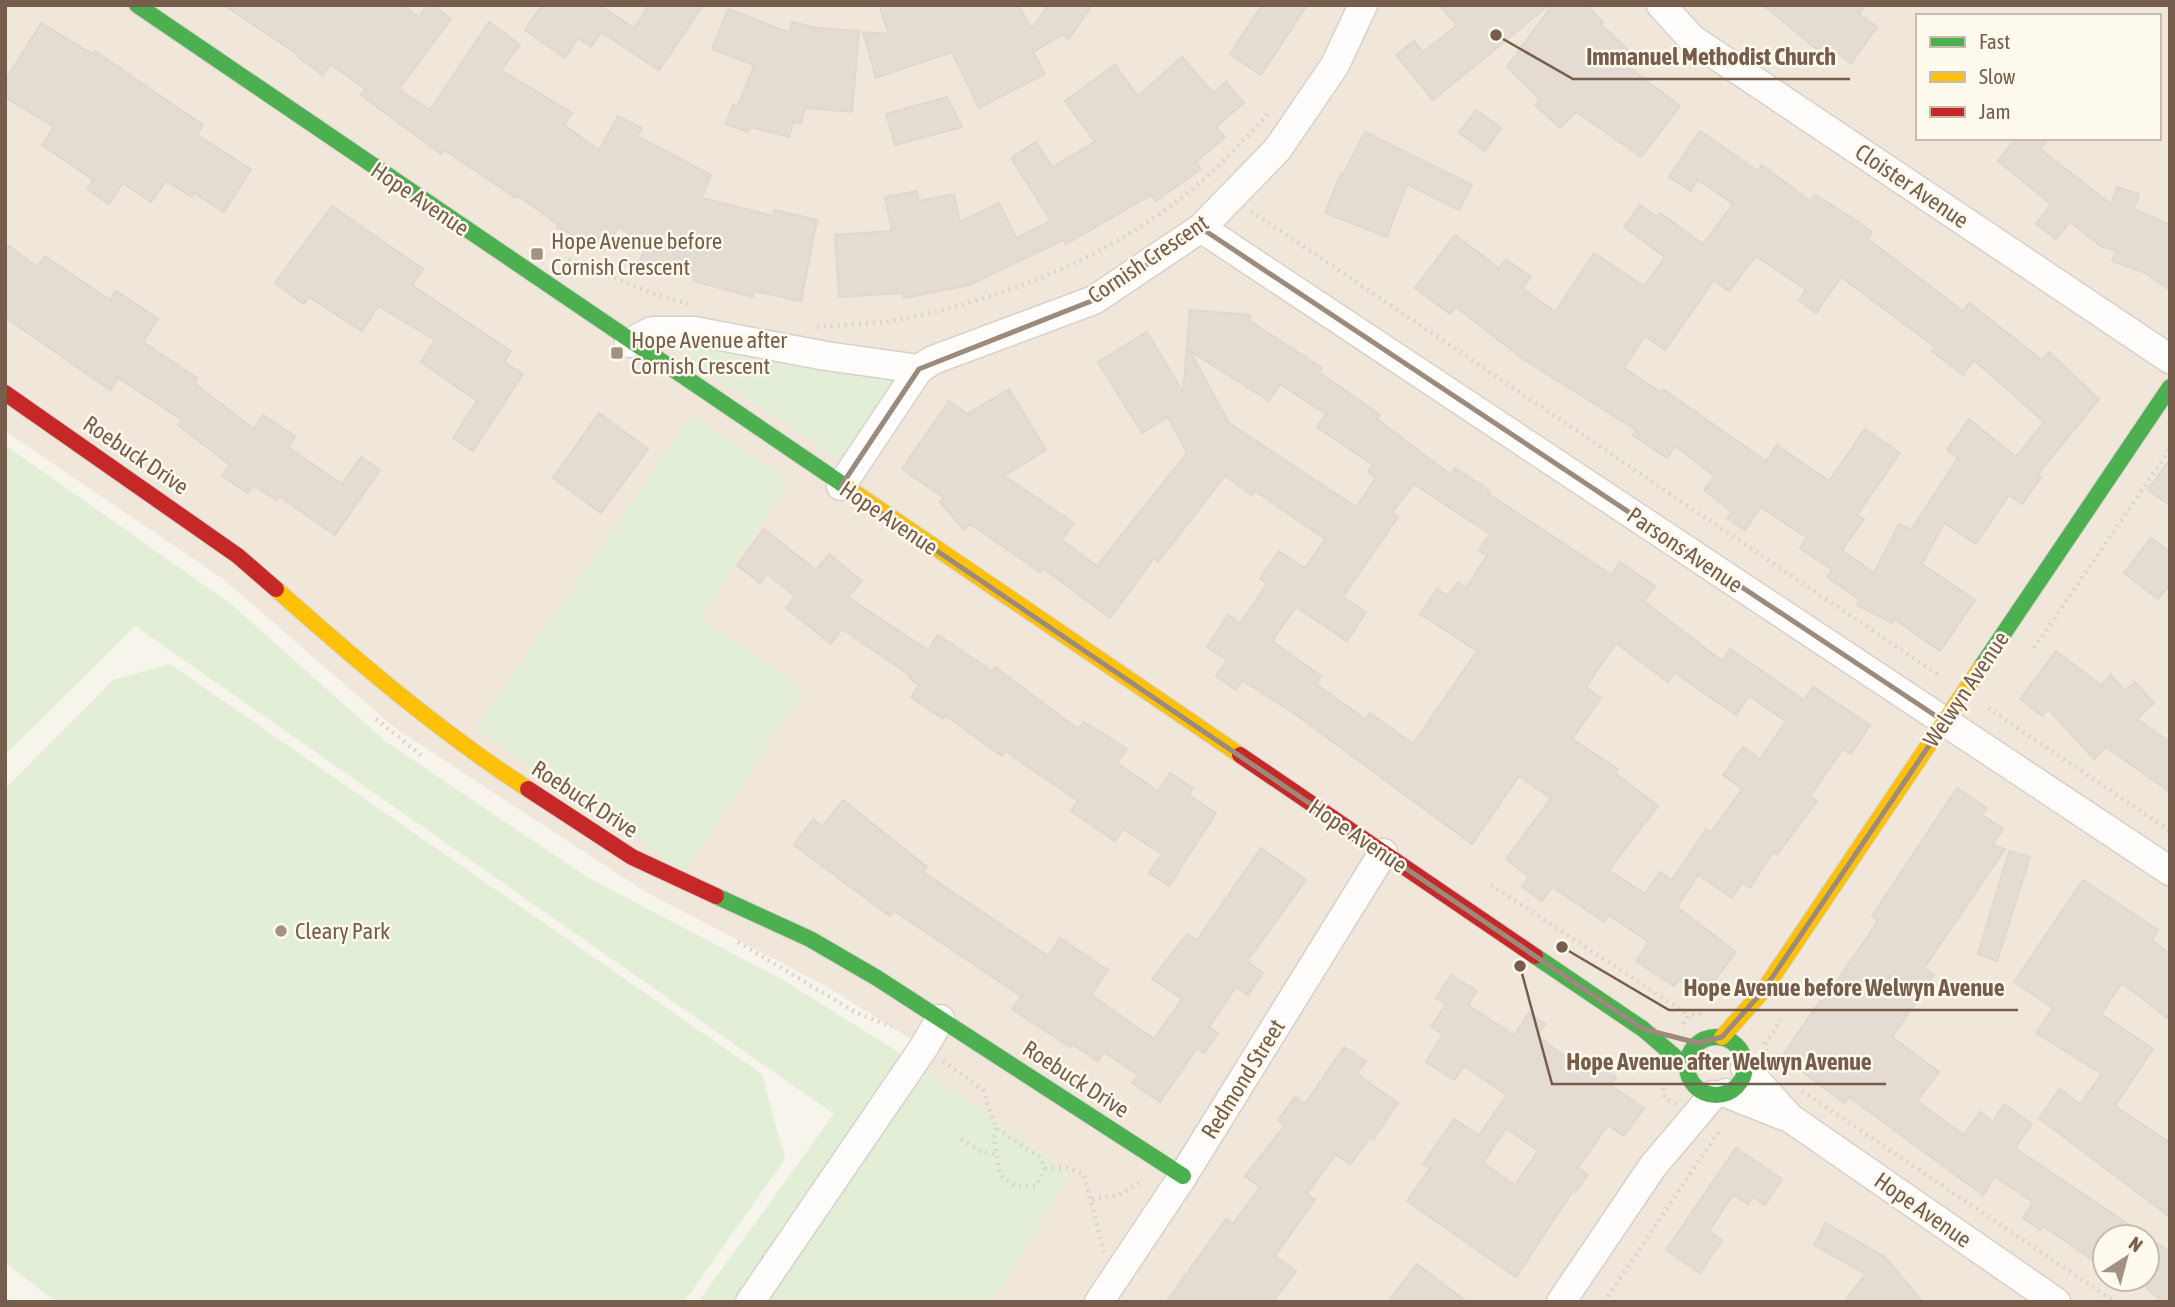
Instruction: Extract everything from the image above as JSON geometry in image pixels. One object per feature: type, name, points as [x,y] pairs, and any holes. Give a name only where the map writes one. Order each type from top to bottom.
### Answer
[{"type":"street","name":"Hope Avenue","points":[[137,5],[629,343],[1643,1029],[1705,1085],[1790,1118],[2056,1302]]},
{"type":"street","name":"Cornish Crescent","points":[[919,369],[933,360],[1094,300],[1200,228],[1277,150],[1335,65],[1363,5]]},
{"type":"street","name":"Cloister Avenue","points":[[1661,5],[1692,39],[2170,359]]},
{"type":"street","name":"Parsons Avenue","points":[[1200,228],[2170,871]]},
{"type":"street","points":[[629,343],[652,331],[694,318],[826,356],[919,369],[841,486]]},
{"type":"street","name":"Welwyn Avenue","points":[[1722,1037],[1763,991],[2170,387]]},
{"type":"street","name":"Roebuck Drive","points":[[5,393],[238,556],[385,685],[483,760],[632,857],[810,939],[1184,1176]]},
{"type":"street","name":"Redmond Street","points":[[1099,1302],[1184,1176],[1383,853]]},
{"type":"street","name":"Welwyn Avenue","points":[[1705,1085],[1740,1083],[1752,1060],[1763,991]]},
{"type":"street","points":[[750,1302],[925,1047],[940,1019]]},
{"type":"street","name":"Hope Avenue","points":[[1643,1029],[1698,1043]]},
{"type":"street","points":[[1698,1043],[1705,1038],[1722,1037],[1735,1043],[1752,1060]]},
{"type":"street","name":"Welwyn Avenue","points":[[1698,1043],[1691,1049],[1705,1085]]},
{"type":"street","name":"Hope Avenue","points":[[1752,1060],[1790,1118]]},
{"type":"street","name":"Welwyn Avenue","points":[[1561,1302],[1705,1085]]},
{"type":"path","points":[[811,327],[910,318],[991,296],[1070,268],[1145,225],[1204,179],[1272,107]]},
{"type":"path","points":[[1204,179],[2170,831]]},
{"type":"path","points":[[561,256],[657,295],[694,318]]},
{"type":"path","points":[[2030,654],[2170,449]]},
{"type":"path","points":[[1972,740],[1999,699]]},
{"type":"path","points":[[1752,1060],[1788,1010]]},
{"type":"path","points":[[1795,1086],[2115,1302]]},
{"type":"path","points":[[996,1128],[1039,1157],[1045,1168],[1036,1186],[1015,1186],[1000,1175],[994,1139],[996,1128]]},
{"type":"path","points":[[1604,1302],[1719,1131]]},
{"type":"path","points":[[961,1139],[980,1151],[997,1155]]},
{"type":"path","points":[[1045,1168],[1067,1168],[1084,1174],[1103,1251],[1110,1255]]},
{"type":"highlighted area","points":[[1201,228],[1945,722],[1763,991],[1722,1037],[1698,1043],[1643,1029],[841,486],[919,369],[1094,300]]},
{"type":"shaded area","points":[[5,5],[2170,5],[2170,1302],[742,1302],[924,1047],[822,984],[644,891],[395,728],[223,579],[5,431]]},
{"type":"green space","points":[[694,347],[898,381],[843,462],[687,358]]},
{"type":"green space","points":[[691,415],[789,480],[700,619],[804,689],[685,872],[476,729]]},
{"type":"green space","points":[[5,445],[231,604],[385,741],[587,877],[783,980],[919,1065],[1070,1175],[992,1302],[698,1302],[834,1114],[135,626],[5,755]]},
{"type":"green space","name":"Cleary Park","points":[[170,664],[762,1074],[785,1159],[684,1302],[56,1302],[5,1262],[5,789],[113,680]]},
{"type":"building","points":[[224,5],[402,5],[419,17],[427,5],[433,5],[451,19],[399,89],[430,110],[489,22],[520,45],[501,70],[572,113],[564,125],[599,150],[618,116],[642,128],[637,136],[711,175],[702,198],[773,216],[775,210],[817,220],[801,301],[754,291],[753,297],[694,281],[695,278],[660,263],[658,270],[639,262],[647,244],[618,227],[603,252],[557,227],[558,224],[518,196],[516,198],[444,150],[441,154],[361,95],[365,89],[330,64],[323,75],[298,57],[299,55]]},
{"type":"building","points":[[542,5],[599,5],[634,28],[649,5],[703,5],[659,70],[601,32],[591,47],[578,38],[565,58],[525,30]]},
{"type":"building","points":[[879,5],[1018,5],[1032,29],[1048,5],[1092,5],[1069,39],[1062,35],[1033,52],[1045,74],[979,108],[952,52],[876,78],[863,32],[889,34]]},
{"type":"building","points":[[1262,5],[1307,5],[1261,75],[1230,54]]},
{"type":"building","points":[[1439,5],[1549,5],[1433,100],[1396,55],[1414,41],[1423,52],[1457,25]]},
{"type":"building","points":[[1552,5],[1586,5],[1603,22],[1600,24],[1631,52],[1622,62],[1680,106],[1641,157],[1576,112],[1560,128],[1535,105],[1540,99],[1507,67]]},
{"type":"building","points":[[1763,5],[1866,5],[1859,14],[1877,27],[1851,63],[1836,52],[1830,60]]},
{"type":"building","points":[[728,9],[790,33],[792,22],[817,28],[859,31],[852,112],[805,108],[801,124],[793,122],[789,137],[750,127],[748,132],[726,124],[733,105],[738,106],[754,65],[712,49]]},
{"type":"building","points":[[41,23],[92,54],[95,51],[203,125],[197,135],[251,169],[224,212],[194,193],[192,197],[166,181],[151,202],[123,183],[109,204],[87,189],[93,180],[42,145],[54,127],[5,97],[5,81]]},
{"type":"building","points":[[1182,57],[1213,93],[1226,82],[1244,103],[1216,127],[1225,137],[1196,162],[1201,169],[1156,201],[1151,195],[1066,244],[1063,240],[969,285],[904,298],[903,293],[839,297],[835,235],[892,231],[885,197],[917,191],[919,201],[954,194],[960,222],[999,203],[1016,238],[1051,221],[1011,158],[1036,142],[1052,167],[1095,142],[1065,101],[1115,65],[1138,96]]},
{"type":"building","points":[[947,97],[962,127],[895,145],[886,114]]},
{"type":"building","points":[[1476,110],[1501,128],[1485,151],[1459,133]]},
{"type":"building","points":[[1700,131],[1758,171],[1762,165],[1810,201],[1815,195],[1851,217],[1872,232],[1868,239],[1963,311],[1969,303],[2042,360],[2049,352],[2099,399],[2038,474],[2041,477],[2022,504],[2009,495],[1976,544],[1944,523],[1922,564],[1975,600],[1940,651],[1894,619],[1892,623],[1857,605],[1860,600],[1827,577],[1832,570],[1800,548],[1807,538],[1761,507],[1745,530],[1727,518],[1732,512],[1704,490],[1714,476],[1675,446],[1667,458],[1633,435],[1636,430],[1523,359],[1456,307],[1450,314],[1415,288],[1455,235],[1499,268],[1506,259],[1531,277],[1522,288],[1555,312],[1594,253],[1644,286],[1665,257],[1624,227],[1640,205],[1657,217],[1660,213],[1703,244],[1733,204],[1698,180],[1691,191],[1669,177]],"holes":[[[1756,256],[1806,290],[1799,300],[1816,313],[1841,277],[1935,347],[1932,351],[1963,375],[1974,360],[2044,422],[2016,457],[1969,419],[1947,450],[1958,458],[1911,530],[1899,524],[1874,573],[1842,550],[1864,519],[1857,515],[1900,453],[1865,429],[1829,481],[1777,445],[1766,461],[1664,390],[1662,393],[1624,368],[1645,336],[1665,350],[1714,280],[1729,291]]]},
{"type":"building","points":[[1365,132],[1472,185],[1459,210],[1407,184],[1387,237],[1325,213],[1341,174],[1343,175]]},
{"type":"building","points":[[2014,140],[2047,140],[2040,149],[2111,204],[2117,187],[2139,194],[2134,209],[2170,225],[2170,290],[2143,272],[2112,261],[2116,251],[2101,246],[2070,222],[2056,239],[2036,224],[2051,204],[1998,161]]},
{"type":"building","points":[[332,206],[423,269],[412,285],[511,351],[504,362],[523,374],[473,451],[453,438],[477,401],[421,362],[435,340],[378,306],[362,331],[309,297],[304,304],[275,283]]},
{"type":"building","points":[[5,243],[37,267],[45,256],[110,300],[116,291],[158,319],[143,342],[197,378],[194,383],[254,429],[263,415],[295,436],[288,447],[342,484],[361,457],[380,470],[335,535],[279,496],[276,500],[253,485],[248,493],[222,476],[230,465],[178,425],[182,420],[118,378],[110,390],[5,317]]},
{"type":"building","points":[[1190,310],[1250,315],[1250,321],[1322,368],[1319,372],[1380,415],[1377,419],[1451,475],[1455,468],[1489,490],[1487,493],[1612,575],[1620,562],[1655,586],[1644,601],[1722,661],[1730,649],[1804,700],[1813,687],[1870,725],[1851,754],[1843,749],[1810,796],[1817,801],[1777,855],[1773,852],[1750,888],[1742,882],[1732,898],[1698,875],[1677,907],[1736,952],[1703,996],[1680,979],[1674,986],[1636,961],[1649,942],[1609,915],[1604,922],[1552,887],[1542,901],[1522,887],[1529,877],[1506,859],[1551,798],[1519,776],[1472,844],[1295,714],[1242,680],[1236,690],[1216,676],[1227,660],[1207,647],[1228,615],[1240,623],[1267,584],[1260,579],[1279,551],[1305,568],[1325,539],[1255,491],[1252,495],[1225,476],[1158,562],[1154,558],[1110,618],[1043,568],[1040,572],[970,524],[964,530],[940,502],[944,498],[902,469],[949,401],[967,414],[1009,389],[1046,450],[1004,476],[1074,523],[1062,540],[1097,566],[1187,453],[1168,417],[1142,433],[1098,362],[1147,332],[1183,392]],"holes":[[[1190,351],[1269,401],[1280,384],[1326,414],[1317,427],[1373,465],[1368,472],[1376,478],[1356,507],[1229,423]],[[1414,484],[1490,534],[1479,550],[1487,556],[1466,588],[1458,582],[1448,596],[1437,589],[1420,614],[1477,651],[1413,744],[1370,713],[1365,719],[1316,684],[1321,676],[1272,641],[1296,607],[1347,641],[1366,612],[1343,597],[1398,517],[1392,513]],[[1616,643],[1668,682],[1675,673],[1736,715],[1749,696],[1786,721],[1760,759],[1743,747],[1723,775],[1742,789],[1711,832],[1706,829],[1672,880],[1660,872],[1645,894],[1609,870],[1658,806],[1615,773],[1618,769],[1572,739],[1601,698],[1586,687]]]},
{"type":"building","points":[[599,413],[648,449],[601,513],[553,478]]},
{"type":"building","points":[[2170,459],[2170,505],[2148,490]]},
{"type":"building","points":[[764,529],[816,570],[829,554],[862,581],[848,597],[928,650],[938,635],[992,671],[995,667],[1078,729],[1084,722],[1127,749],[1117,763],[1158,791],[1170,773],[1193,788],[1189,795],[1216,813],[1169,886],[1149,873],[1162,854],[1123,829],[1115,841],[1071,811],[1078,801],[1005,751],[1002,756],[946,716],[943,719],[911,697],[919,685],[909,678],[911,676],[842,629],[831,644],[786,608],[795,596],[767,574],[760,583],[737,565]]},
{"type":"building","points":[[2151,538],[2170,552],[2170,585],[2158,599],[2124,573]]},
{"type":"building","points":[[2056,651],[2101,685],[2111,675],[2125,691],[2135,682],[2154,703],[2137,719],[2170,742],[2170,792],[2106,747],[2094,759],[2048,709],[2042,716],[2020,699]]},
{"type":"building","points":[[1957,788],[1987,808],[1982,815],[2003,829],[1992,845],[2005,849],[1924,968],[1934,975],[1892,1037],[1939,1072],[1917,1101],[1964,1135],[1980,1112],[1993,1122],[2004,1104],[2032,1124],[2015,1148],[2127,1223],[2091,1223],[2091,1259],[2043,1226],[2040,1230],[2023,1218],[2033,1202],[1995,1177],[1983,1195],[1849,1097],[1844,1103],[1782,1056],[1878,921],[1872,916]]},
{"type":"building","points":[[843,800],[927,867],[923,872],[1048,956],[1060,938],[1108,970],[1091,995],[1154,1039],[1182,999],[1152,979],[1187,934],[1197,940],[1261,848],[1306,880],[1247,961],[1263,973],[1248,995],[1236,987],[1209,1027],[1218,1033],[1204,1053],[1197,1048],[1160,1102],[1132,1083],[1138,1075],[1104,1052],[1098,1061],[1072,1044],[1070,1047],[1012,1009],[1021,996],[894,911],[890,916],[794,845],[813,819],[822,827]]},
{"type":"building","points":[[2009,851],[2030,857],[1997,961],[1978,954]]},
{"type":"building","points":[[2083,880],[2158,930],[2152,940],[2170,954],[2170,1020],[2122,983],[2101,1014],[2153,1049],[2115,1106],[2170,1143],[2170,1217],[2039,1118],[2060,1089],[2080,1104],[2102,1074],[2036,1033],[2053,1008],[2014,982]]},
{"type":"building","points":[[1451,975],[1477,991],[1468,1005],[1514,1035],[1529,1013],[1545,1024],[1537,1036],[1591,1075],[1598,1065],[1616,1077],[1610,1085],[1644,1108],[1624,1136],[1608,1125],[1578,1168],[1588,1175],[1575,1192],[1573,1191],[1516,1277],[1407,1201],[1430,1168],[1423,1164],[1454,1119],[1479,1135],[1507,1095],[1464,1066],[1454,1080],[1426,1062],[1443,1034],[1431,1027],[1446,1004],[1436,998]],"holes":[[[1506,1128],[1538,1151],[1515,1185],[1483,1163]]]},
{"type":"building","points":[[1344,1047],[1366,1061],[1357,1074],[1398,1103],[1373,1139],[1370,1137],[1350,1165],[1336,1154],[1307,1194],[1315,1200],[1275,1256],[1296,1271],[1273,1302],[1166,1302],[1226,1219],[1233,1224],[1260,1187],[1245,1176],[1285,1125],[1278,1120],[1295,1097],[1305,1104]]},
{"type":"building","points":[[1736,1148],[1782,1179],[1765,1205],[1753,1197],[1748,1204],[1733,1195],[1709,1231],[1722,1240],[1700,1273],[1666,1250]]},
{"type":"building","points":[[1826,1223],[1885,1257],[1923,1302],[1844,1302],[1866,1274],[1814,1245]]},
{"type":"building","points":[[2161,1246],[2170,1252],[2170,1302],[2164,1302],[2152,1293],[2161,1293]]},
{"type":"building","points":[[1417,1264],[1467,1302],[1388,1302]]},
{"type":"traffic: fast","points":[[137,5],[848,488]]},
{"type":"traffic: fast","points":[[1981,667],[2170,387]]},
{"type":"traffic: fast","points":[[716,896],[810,939],[877,978],[1183,1176]]},
{"type":"traffic: fast","points":[[1535,956],[1643,1029],[1687,1067]]},
{"type":"traffic: fast","points":[[1710,1037],[1722,1037],[1737,1045],[1745,1060],[1745,1066],[1745,1072],[1737,1087],[1722,1095],[1710,1095],[1695,1087],[1687,1072],[1687,1060],[1695,1045],[1710,1037]]},
{"type":"traffic: slow","points":[[848,488],[1240,755]]},
{"type":"traffic: slow","points":[[276,589],[429,719],[528,789]]},
{"type":"traffic: slow","points":[[1722,1037],[1763,991],[1981,667]]},
{"type":"traffic: jam","points":[[5,393],[238,556],[276,589]]},
{"type":"traffic: jam","points":[[1240,755],[1535,956]]},
{"type":"traffic: jam","points":[[528,789],[632,857],[716,896]]},
{"type":"place","name":"Immanuel Methodist Church","points":[[1496,35]]},
{"type":"place","name":"Hope Avenue before Cornish Crescent","points":[[537,254]]},
{"type":"place","name":"Hope Avenue after Cornish Crescent","points":[[617,353]]},
{"type":"place","name":"Cleary Park","points":[[281,931]]},
{"type":"place","name":"Hope Avenue before Welwyn Avenue","points":[[1562,947]]},
{"type":"place","name":"Hope Avenue after Welwyn Avenue","points":[[1520,966]]}]
